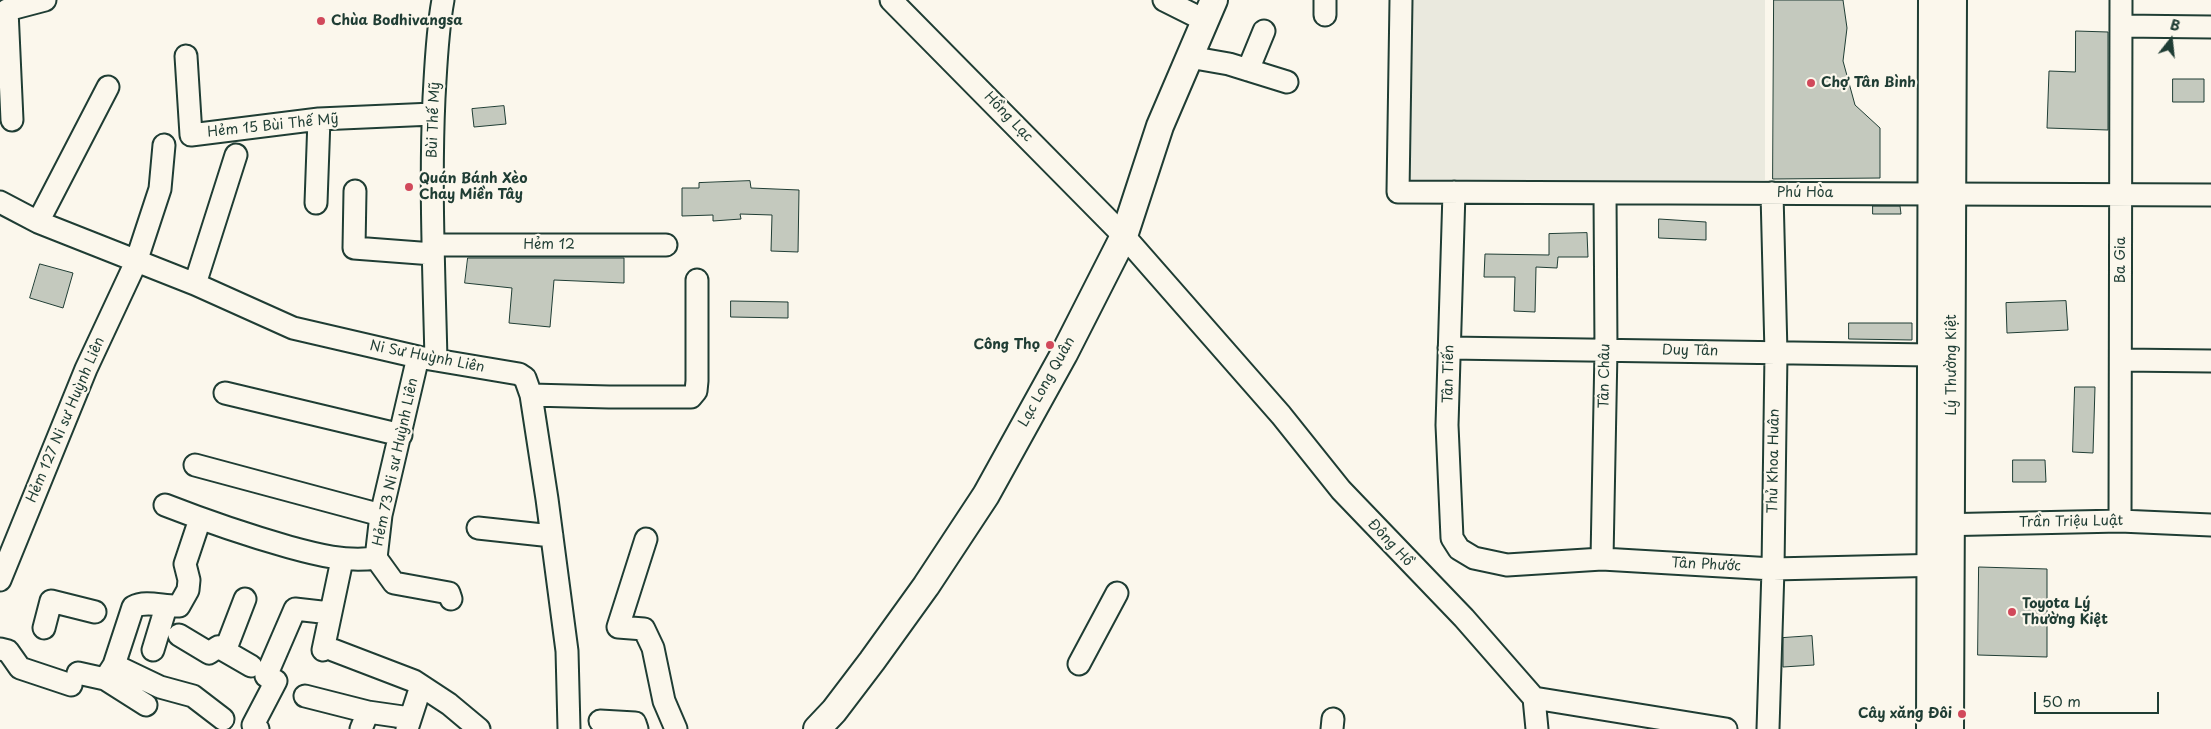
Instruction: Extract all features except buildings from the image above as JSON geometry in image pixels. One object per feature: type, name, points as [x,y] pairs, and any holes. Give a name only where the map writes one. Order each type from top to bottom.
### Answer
[{"type":"main road","name":"Lý Thường Kiệt","points":[[1930,729],[1941,525],[1942,194],[1932,0]]},
{"type":"main road","name":"Lý Thường Kiệt","points":[[1941,525],[1931,355],[1953,0]]},
{"type":"main road","name":"Lạc Long Quân","points":[[817,729],[834,711],[872,661],[926,586],[986,495],[1064,354],[1124,236],[1160,126],[1209,10]]},
{"type":"main road","name":"Lý Thường Kiệt","points":[[1940,565],[1950,729]]},
{"type":"street","points":[[12,120],[7,10],[45,0]]},
{"type":"street","name":"Bùi Thế Mỹ","points":[[427,358],[433,250],[433,114],[438,37],[443,0]]},
{"type":"street","name":"Hồng Lạc","points":[[891,0],[1124,236]]},
{"type":"street","points":[[1164,0],[1209,10]]},
{"type":"street","name":"Phú Hòa","points":[[1398,0],[1398,192],[2211,195]]},
{"type":"street","name":"Ba Gia","points":[[2120,521],[2121,0]]},
{"type":"street","points":[[2121,26],[2211,27]]},
{"type":"street","points":[[1248,70],[1264,31]]},
{"type":"street","name":"Hẻm 15 Bùi Thế Mỹ","points":[[186,56],[191,134],[319,119],[433,114]]},
{"type":"street","points":[[1189,57],[1229,64],[1286,82]]},
{"type":"street","points":[[38,222],[108,86]]},
{"type":"street","points":[[316,203],[319,119]]},
{"type":"street","name":"Hẻm 127 Ni sư Huỳnh Liên","points":[[0,580],[86,369],[136,262],[160,189],[164,145]]},
{"type":"street","points":[[195,284],[236,155]]},
{"type":"street","name":"Hẻm 12","points":[[354,191],[354,248],[433,250],[666,246]]},
{"type":"street","name":"Tân Tiến","points":[[1454,192],[1447,425],[1452,538],[1463,552]]},
{"type":"street","name":"Tân Châu","points":[[1602,559],[1606,350],[1605,193]]},
{"type":"street","name":"Thủ Khoa Huân","points":[[1768,729],[1773,569],[1776,353],[1772,193]]},
{"type":"street","name":"Ni Sư Huỳnh Liên","points":[[0,202],[38,222],[195,284],[292,328],[427,358],[518,374],[528,382],[552,536],[567,651],[569,729]]},
{"type":"street","name":"Đông Hồ","points":[[1124,236],[1281,415],[1341,490],[1464,618],[1534,698]]},
{"type":"street","points":[[531,395],[691,397],[696,391],[697,381],[697,280]]},
{"type":"street","name":"Duy Tân","points":[[1449,348],[1931,355]]},
{"type":"street","name":"Hẻm 73 Ni sư Huỳnh Liên","points":[[166,505],[242,534],[342,560],[376,558],[381,515],[401,435],[427,358]]},
{"type":"street","points":[[2120,360],[2211,361]]},
{"type":"street","points":[[226,393],[401,435]]},
{"type":"street","points":[[195,465],[381,515]]},
{"type":"street","points":[[110,672],[133,607],[141,602],[166,607],[179,606],[188,590],[189,580],[185,564],[200,519]]},
{"type":"street","name":"Trần Triệu Luật","points":[[1941,525],[2120,521],[2211,525]]},
{"type":"street","points":[[478,528],[552,536]]},
{"type":"street","points":[[646,539],[618,626],[644,629],[653,648],[664,701],[676,729]]},
{"type":"street","name":"Tân Phước","points":[[1463,552],[1474,558],[1507,565],[1602,559],[1773,569],[1940,565]]},
{"type":"street","points":[[376,558],[394,583],[448,592],[451,599]]},
{"type":"street","points":[[342,560],[330,613],[328,650],[414,681],[449,704],[479,729]]},
{"type":"street","points":[[1079,664],[1117,593]]},
{"type":"street","points":[[224,651],[245,599]]},
{"type":"street","points":[[44,628],[51,602],[95,612]]},
{"type":"street","points":[[153,650],[166,607]]},
{"type":"street","points":[[258,729],[253,725],[264,675],[295,609],[330,613]]},
{"type":"street","points":[[179,635],[209,653],[218,648],[264,675]]},
{"type":"street","points":[[0,649],[8,651],[20,668],[75,679],[110,672],[193,696],[223,719]]},
{"type":"street","points":[[110,672],[146,705]]},
{"type":"street","points":[[305,696],[364,720],[409,724],[421,686]]},
{"type":"street","points":[[1537,729],[1534,698],[1726,729]]},
{"type":"street","points":[[600,721],[635,723],[637,729]]},
{"type":"shaded area","points":[[1412,0],[1765,0],[1765,180],[1410,181]]},
{"type":"place","name":"Chùa Bodhivangsa","points":[[321,21]]},
{"type":"place","name":"Chợ Tân Bình","points":[[1811,83]]},
{"type":"place","name":"Quán Bánh Xèo Chay Miền Tây","points":[[409,187]]},
{"type":"place","name":"Công Thọ","points":[[1050,345]]},
{"type":"place","name":"Toyota Lý Thường Kiệt","points":[[2012,612]]},
{"type":"place","name":"Cây xăng Đôi","points":[[1962,714]]}]
